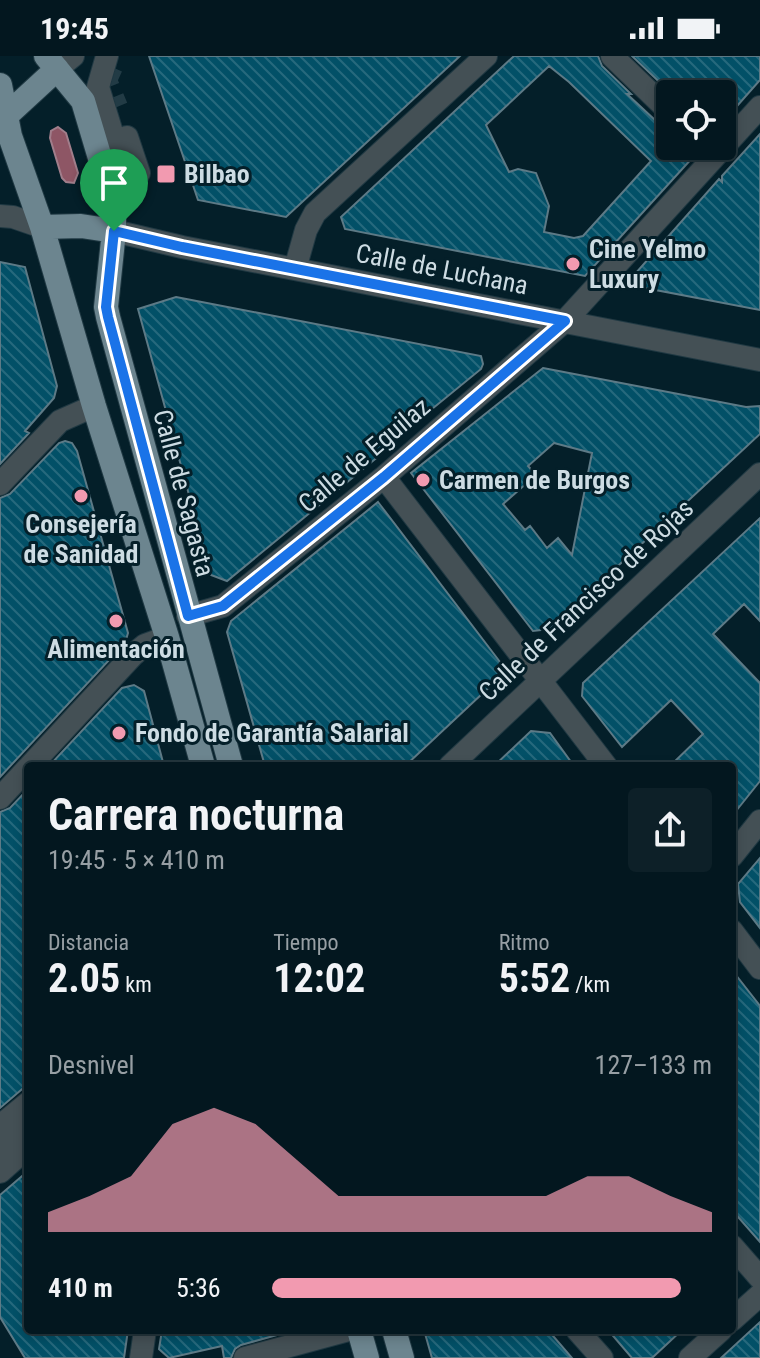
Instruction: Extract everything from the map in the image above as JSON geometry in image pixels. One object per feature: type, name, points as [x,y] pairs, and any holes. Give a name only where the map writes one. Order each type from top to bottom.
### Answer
[{"type":"main road","name":"Calle de Sagasta","points":[[59,60],[83,101],[108,179],[114,205],[106,307],[108,317],[230,762]]},
{"type":"main road","points":[[4,120],[59,60]]},
{"type":"main road","points":[[0,85],[4,120],[42,227],[202,762]]},
{"type":"main road","points":[[42,227],[81,226],[114,231]]},
{"type":"main road","points":[[360,1334],[367,1358]]},
{"type":"main road","points":[[395,1334],[402,1358]]},
{"type":"street","points":[[107,56],[98,87],[121,162],[108,179]]},
{"type":"street","points":[[295,269],[306,230],[315,213],[486,56]]},
{"type":"street","points":[[612,56],[656,98]]},
{"type":"street","points":[[114,205],[139,173],[117,107]]},
{"type":"street","name":"Calle de Eguilaz","points":[[736,128],[760,107]]},
{"type":"street","name":"Calle de Eguilaz","points":[[188,616],[223,606],[384,477],[565,321],[702,160]]},
{"type":"street","points":[[4,211],[42,227]]},
{"type":"street","name":"Calle de Luchana","points":[[114,231],[760,360]]},
{"type":"street","points":[[0,484],[60,421],[94,406]]},
{"type":"street","name":"Calle de Francisco de Rojas","points":[[454,762],[760,474]]},
{"type":"street","points":[[384,477],[603,762]]},
{"type":"street","points":[[34,762],[133,655],[145,645],[167,637]]},
{"type":"street","points":[[0,798],[24,772]]},
{"type":"street","points":[[736,851],[760,821]]},
{"type":"street","points":[[736,936],[760,968]]},
{"type":"street","points":[[0,1126],[24,1106]]},
{"type":"street","points":[[0,1148],[24,1127]]},
{"type":"street","points":[[0,1172],[24,1151]]},
{"type":"street","points":[[736,1251],[760,1278]]},
{"type":"street","points":[[736,1316],[760,1295]]},
{"type":"street","points":[[141,1358],[144,1334]]},
{"type":"street","points":[[245,1358],[334,1334]]},
{"type":"street","points":[[581,1334],[602,1358]]},
{"type":"street","points":[[690,1358],[717,1334]]},
{"type":"shaded area","points":[[58,127],[66,133],[78,173],[74,183],[62,178],[50,138],[51,131]]},
{"type":"building","points":[[149,56],[460,56],[286,217],[198,200]]},
{"type":"building","points":[[514,56],[598,56],[602,66],[656,121],[656,160],[690,160],[585,276],[345,229],[341,217]],"holes":[[[549,66],[651,161],[583,236],[574,238],[544,232],[549,206],[536,173],[518,169],[509,172],[486,125]]]},
{"type":"building","points":[[632,56],[760,56],[760,80],[736,107],[736,80],[657,80]]},
{"type":"building","points":[[760,134],[760,310],[640,287],[635,274],[719,179],[722,182],[722,176]]},
{"type":"building","points":[[0,262],[25,267],[57,386],[54,398],[25,431],[29,433],[0,464]]},
{"type":"building","points":[[176,297],[481,356],[483,364],[481,369],[383,449],[385,451],[227,581],[211,575],[138,309]]},
{"type":"building","points":[[543,368],[746,407],[760,406],[760,434],[550,629],[533,631],[411,473]],"holes":[[[554,443],[592,453],[572,555],[558,538],[547,548],[530,526],[525,530],[503,504],[536,475],[528,466]]]},
{"type":"building","points":[[59,443],[72,443],[77,451],[128,633],[125,643],[0,777],[0,498],[10,494]]},
{"type":"building","points":[[378,502],[500,662],[499,678],[409,762],[264,762],[227,632],[231,621]]},
{"type":"building","points":[[760,518],[760,621],[744,604],[713,634],[760,683],[760,781],[736,811],[736,762],[674,762],[703,734],[671,700],[622,747],[582,696],[583,683]]},
{"type":"building","name":"Fondo de Garantía Salarial","points":[[134,685],[144,691],[163,762],[53,762],[122,688]]},
{"type":"building","points":[[531,731],[550,733],[571,762],[498,762]]},
{"type":"building","points":[[24,793],[24,1087],[0,1108],[0,812],[10,808]]},
{"type":"building","points":[[760,858],[760,928],[740,902],[738,884]]},
{"type":"building","points":[[736,975],[760,1006],[760,1242],[736,1215]]},
{"type":"building","points":[[24,1174],[24,1334],[127,1334],[124,1358],[25,1358],[0,1317],[0,1195]]},
{"type":"building","points":[[760,1322],[760,1358],[721,1358]]},
{"type":"building","points":[[161,1334],[281,1334],[241,1345],[231,1358],[224,1358],[222,1346],[169,1358],[159,1349]]},
{"type":"building","points":[[425,1334],[551,1334],[572,1358],[432,1358]]},
{"type":"building","points":[[611,1334],[678,1334],[652,1358],[632,1358]]},
{"type":"tunnel","points":[[112,67],[106,80],[117,107]]},
{"type":"place","name":"Bilbao","points":[[166,174]]},
{"type":"place","name":"Cine Yelmo Luxury","points":[[573,264]]},
{"type":"place","name":"Carmen de Burgos","points":[[423,480]]},
{"type":"place","name":"Consejería de Sanidad","points":[[81,496]]},
{"type":"place","name":"Alimentación","points":[[116,621]]},
{"type":"place","name":"Fondo de Garantía Salarial","points":[[119,733]]},
{"type":"route","points":[[114,231],[565,321],[384,477],[223,606],[188,616],[106,307],[114,231]]}]
